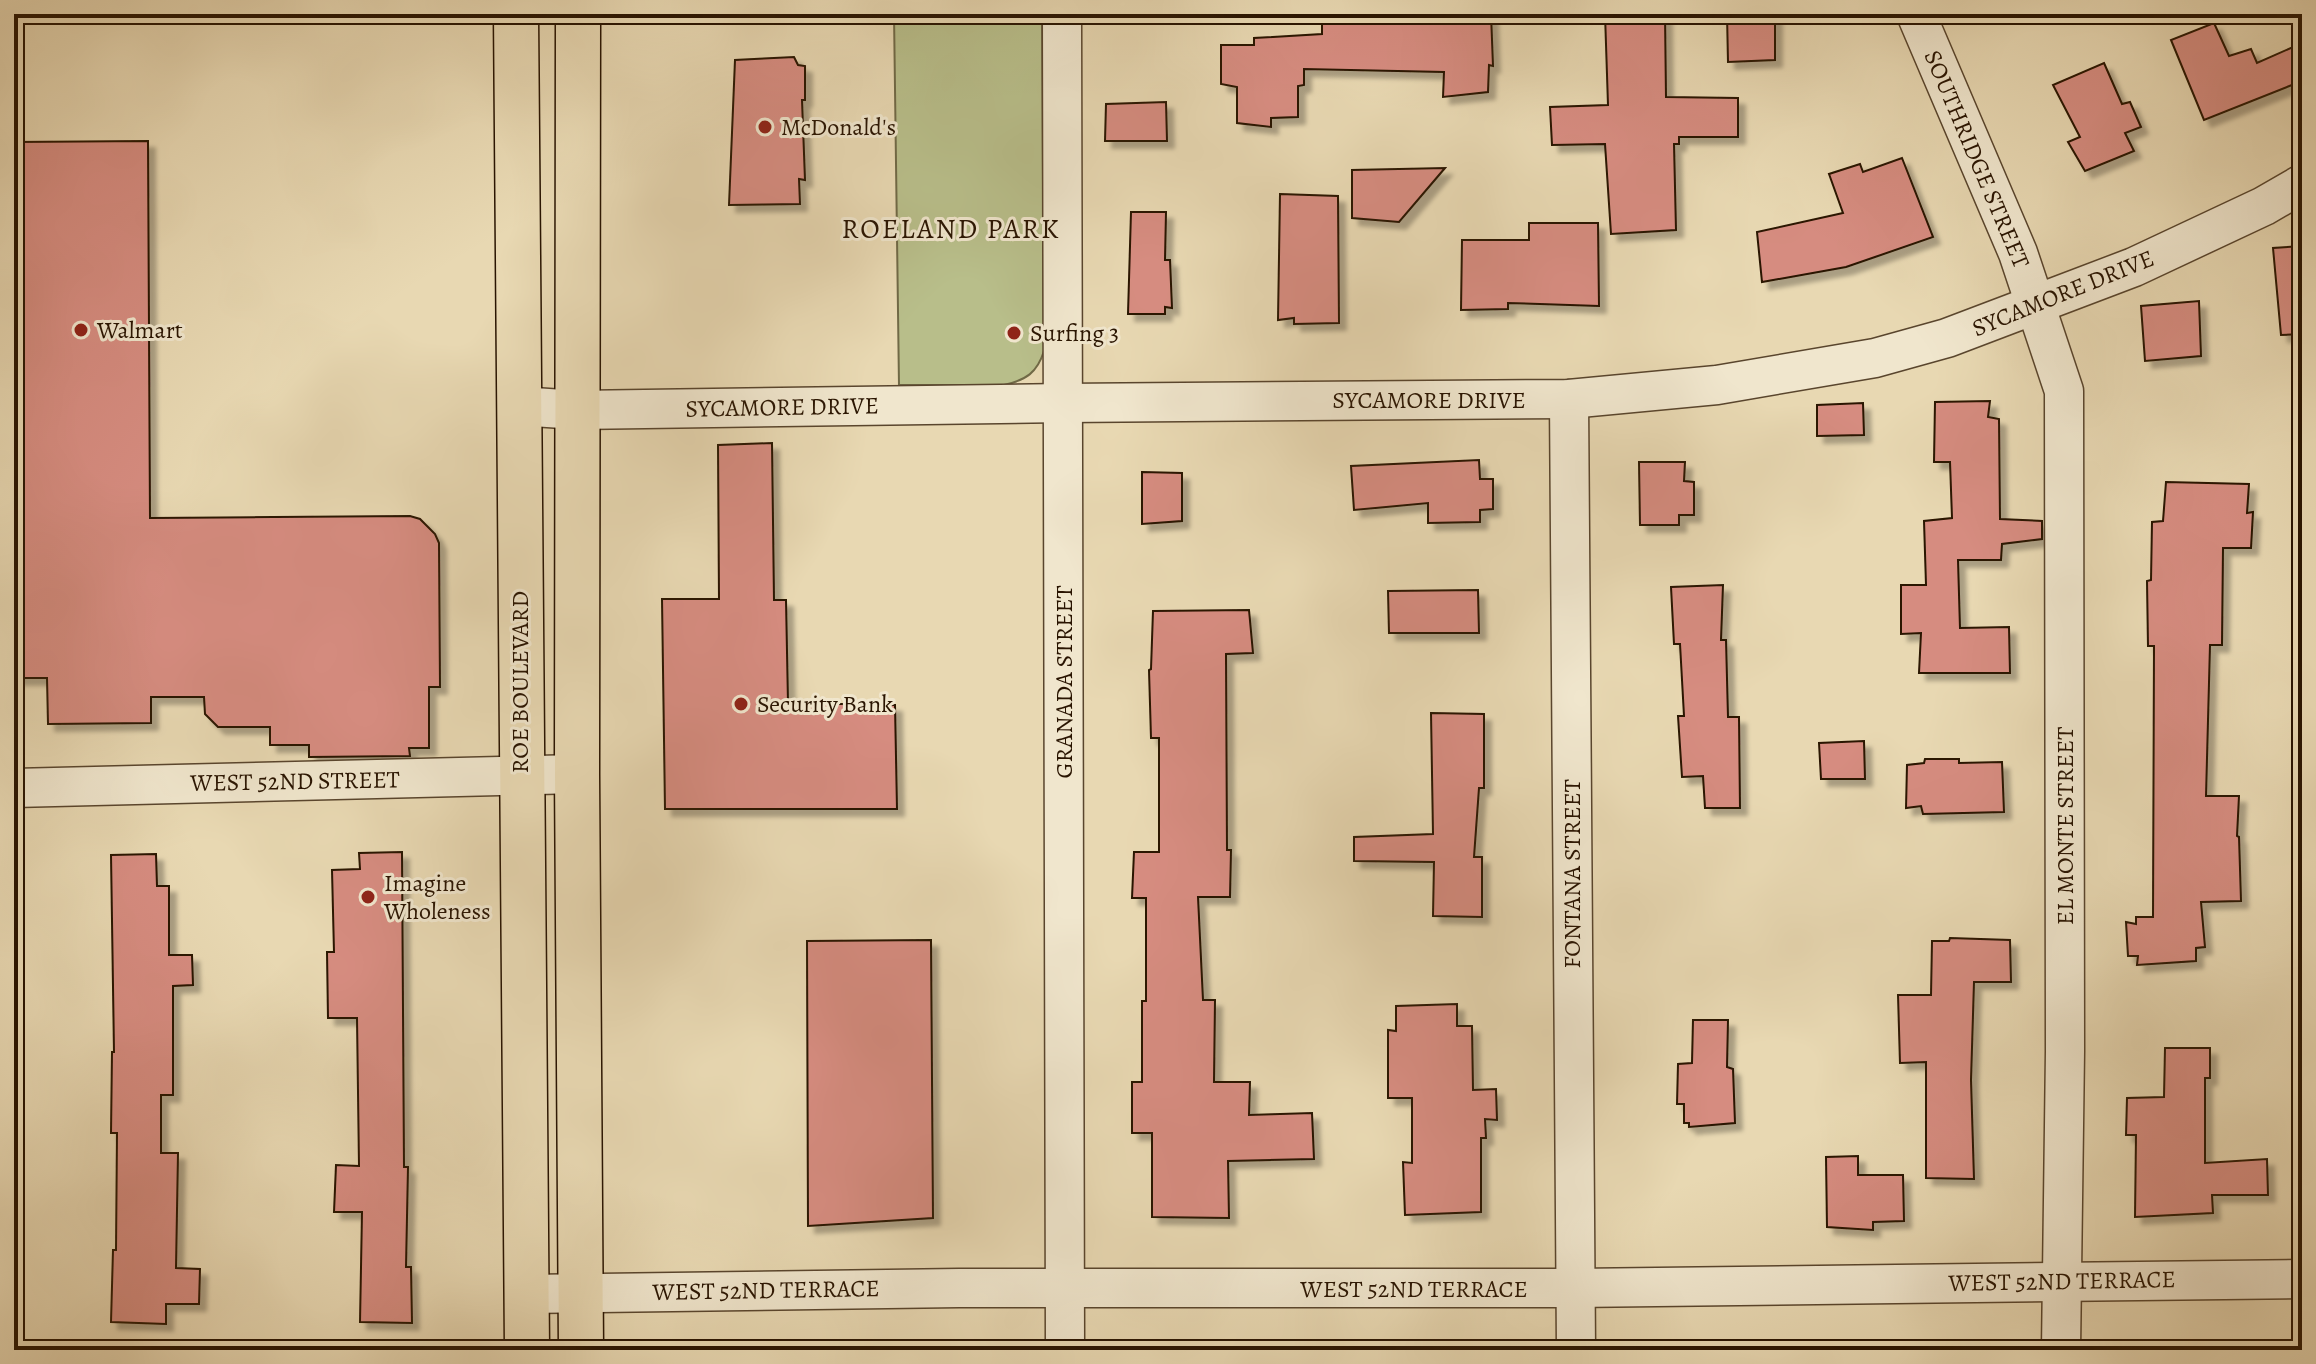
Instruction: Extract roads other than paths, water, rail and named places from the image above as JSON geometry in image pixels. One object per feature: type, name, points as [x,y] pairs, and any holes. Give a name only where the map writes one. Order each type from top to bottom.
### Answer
[{"type":"main road","name":"ROE BOULEVARD","points":[[516,14],[527,1350]]},
{"type":"main road","points":[[578,14],[577,774],[581,1350]]},
{"type":"street","name":"GRANADA STREET","points":[[1062,14],[1065,1350]]},
{"type":"street","name":"SOUTHRIDGE STREET","points":[[1916,14],[2018,253],[2037,306]]},
{"type":"street","name":"SYCAMORE DRIVE","points":[[519,406],[577,410],[1569,399],[1717,385],[1875,358],[1947,338],[2134,267],[2264,206],[2302,184]]},
{"type":"street","name":"EL MONTE STREET","points":[[2037,306],[2064,391],[2065,1051],[2061,1350]]},
{"type":"street","name":"FONTANA STREET","points":[[1569,399],[1576,1350]]},
{"type":"street","name":"WEST 52ND STREET","points":[[14,788],[577,774]]},
{"type":"street","name":"WEST 52ND TERRACE","points":[[526,1294],[1575,1288],[2302,1279]]},
{"type":"place","name":"McDonald's","points":[[765,127]]},
{"type":"place","name":"Walmart","points":[[81,330]]},
{"type":"place","name":"Surfing 3","points":[[1014,333]]},
{"type":"place","name":"Security Bank","points":[[741,704]]},
{"type":"place","name":"Imagine Wholeness","points":[[368,897]]},
{"type":"district","name":"ROELAND PARK","points":[[951,229]]}]
